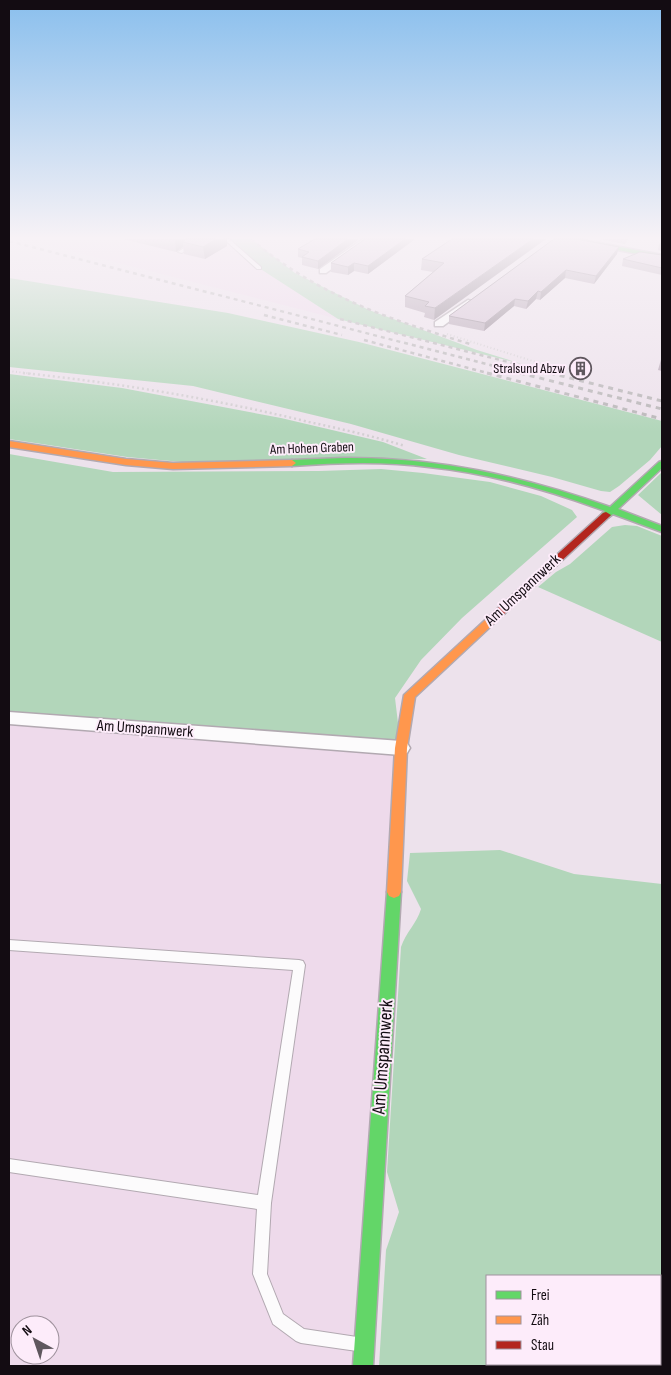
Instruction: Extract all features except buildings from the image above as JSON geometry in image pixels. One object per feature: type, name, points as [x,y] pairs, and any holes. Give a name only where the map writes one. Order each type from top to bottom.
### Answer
[{"type":"street","points":[[439,324],[469,303]]},
{"type":"street","name":"Am Hohen Graben","points":[[9,444],[102,459],[194,467],[352,460],[428,464],[495,475],[548,489],[611,509],[662,529]]},
{"type":"street","name":"Am Umspannwerk","points":[[363,1366],[395,872],[400,748],[410,695],[662,464]]},
{"type":"street","name":"Am Umspannwerk","points":[[9,718],[400,748]]},
{"type":"lane","points":[[9,945],[299,966],[264,1202],[260,1274],[278,1320],[301,1336],[364,1345]]},
{"type":"lane","points":[[9,1166],[264,1202]]},
{"type":"path","points":[[439,324],[438,331],[561,370]]},
{"type":"path","points":[[9,371],[81,378],[241,406],[347,430],[412,449]]},
{"type":"shaded area","points":[[276,303],[313,303],[338,319]]},
{"type":"shaded area","points":[[9,718],[401,748],[395,872],[363,1366],[9,1366]]},
{"type":"green space","points":[[9,303],[166,303],[228,313],[359,342],[662,421],[662,446],[650,460],[619,486],[610,492],[601,491],[552,477],[459,455],[351,424],[193,386],[9,367]]},
{"type":"green space","points":[[313,303],[355,303],[477,350],[522,364],[338,319]]},
{"type":"green space","points":[[9,374],[122,388],[281,418],[383,442],[427,459],[182,462],[127,457],[9,439]]},
{"type":"green space","points":[[9,454],[113,472],[381,469],[423,473],[490,482],[541,496],[572,510],[577,517],[462,618],[421,660],[395,698],[401,748],[9,718]]},
{"type":"green space","points":[[662,473],[662,515],[638,495]]},
{"type":"green space","points":[[637,526],[662,536],[662,642],[538,587],[556,572],[570,564],[612,527]]},
{"type":"green space","points":[[500,850],[574,874],[662,884],[662,1366],[379,1366],[386,1250],[399,1212],[387,1172],[401,947],[421,909],[407,881],[410,853]]},
{"type":"railway","points":[[250,303],[525,374]]},
{"type":"railway","points":[[354,303],[410,325],[470,344]]},
{"type":"railway","points":[[264,315],[342,335]]},
{"type":"railway","points":[[340,319],[555,374]]},
{"type":"railway","points":[[364,340],[491,374]]},
{"type":"railway","points":[[487,373],[662,419]]},
{"type":"railway","points":[[520,373],[662,409]]},
{"type":"railway","points":[[550,373],[662,401]]},
{"type":"traffic: fast","points":[[292,463],[343,461],[412,462],[459,468],[547,489],[662,529]]},
{"type":"traffic: fast","points":[[606,515],[662,464]]},
{"type":"traffic: fast","points":[[363,1366],[394,892]]},
{"type":"traffic: slow","points":[[9,444],[126,462],[173,466],[292,463]]},
{"type":"traffic: slow","points":[[394,892],[401,748],[410,695],[500,612]]},
{"type":"traffic: jam","points":[[500,612],[606,515]]},
{"type":"place","name":"Stralsund Abzw","points":[[581,368]]}]
